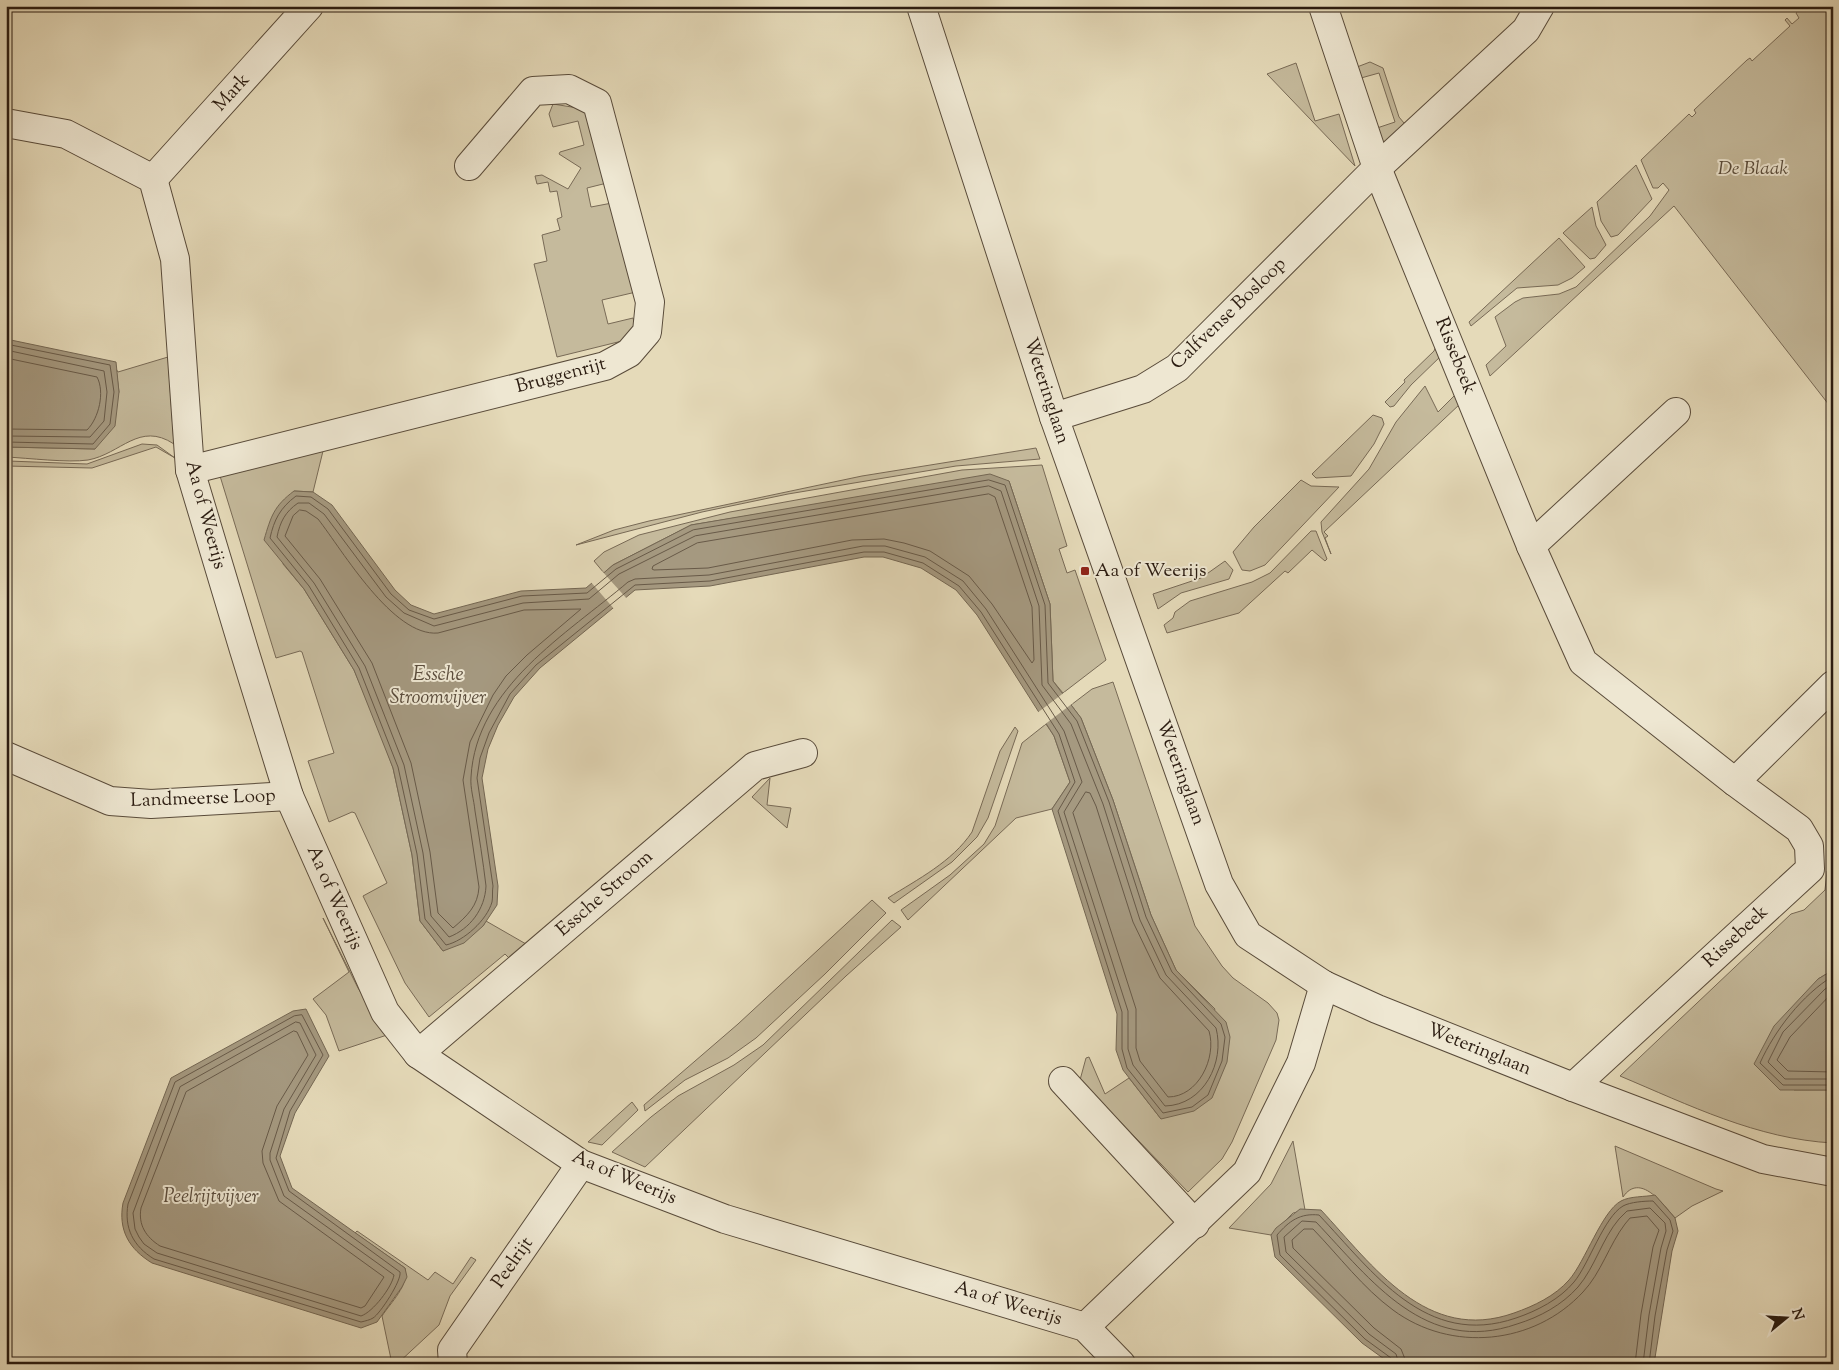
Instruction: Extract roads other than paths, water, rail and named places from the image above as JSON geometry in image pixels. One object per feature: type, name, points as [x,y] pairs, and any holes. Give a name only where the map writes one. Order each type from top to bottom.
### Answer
[{"type":"street","name":"Mark","points":[[153,179],[309,6]]},
{"type":"street","name":"Weteringlaan","points":[[921,6],[1054,417],[1220,884],[1248,935],[1324,985],[1377,1009],[1573,1087],[1764,1159],[1833,1172]]},
{"type":"street","points":[[1323,6],[1378,168]]},
{"type":"street","name":"Calfvense Bosloop","points":[[1054,417],[1142,389],[1177,368],[1378,168],[1526,30],[1540,6]]},
{"type":"street","name":"Bruggenrijt","points":[[190,470],[605,366],[629,353],[647,332],[650,302],[598,103],[568,89],[533,91],[468,166]]},
{"type":"street","points":[[6,123],[66,134],[153,179]]},
{"type":"street","name":"Rissebeek","points":[[1378,168],[1531,546],[1583,662],[1735,782],[1799,829],[1809,846],[1810,869],[1573,1087]]},
{"type":"street","name":"Aa of Weerijs","points":[[153,179],[174,259],[190,470],[289,796],[385,1012],[418,1054],[581,1164],[725,1219],[1085,1327],[1121,1364]]},
{"type":"street","points":[[1531,546],[1676,412]]},
{"type":"street","points":[[1735,782],[1833,685]]},
{"type":"street","name":"Essche Stroom","points":[[418,1054],[755,766],[803,753]]},
{"type":"street","name":"Landmeerse Loop","points":[[6,756],[110,801],[151,804],[289,796]]},
{"type":"street","name":"Aa of Weerijs","points":[[1085,1327],[1195,1224],[1246,1172],[1301,1063],[1324,985]]},
{"type":"street","points":[[1063,1081],[1195,1224]]},
{"type":"street","name":"Peelrijt","points":[[452,1364],[452,1350],[581,1164]]},
{"type":"water","points":[[6,339],[116,362],[119,392],[115,426],[95,449],[6,447]]},
{"type":"water","name":"Essche Stroomvijver","points":[[990,474],[1009,481],[1050,604],[1053,681],[1081,718],[1113,800],[1151,915],[1176,970],[1226,1022],[1230,1037],[1227,1062],[1212,1098],[1194,1111],[1161,1119],[1123,1070],[1116,1050],[1117,1014],[1052,809],[1070,782],[1054,736],[977,615],[956,590],[921,568],[883,557],[864,557],[710,586],[635,590],[540,668],[514,697],[498,725],[488,749],[482,778],[498,886],[497,905],[483,926],[464,943],[443,951],[420,921],[412,855],[393,768],[354,670],[304,589],[264,540],[271,518],[282,502],[294,491],[313,492],[332,505],[395,590],[411,605],[434,614],[521,591],[586,588],[613,565],[691,525]]},
{"type":"water","points":[[1833,970],[1833,1090],[1780,1090],[1754,1064],[1774,1026],[1818,979]]},
{"type":"water","name":"Peelrijtvijver","points":[[306,1009],[329,1056],[295,1113],[280,1156],[292,1188],[405,1268],[407,1277],[377,1322],[361,1328],[152,1263],[131,1245],[122,1222],[123,1203],[171,1078],[293,1011]]},
{"type":"water","points":[[1655,1195],[1675,1218],[1678,1231],[1672,1251],[1654,1364],[1391,1364],[1362,1343],[1275,1257],[1271,1235],[1276,1228],[1300,1209],[1321,1210],[1361,1254],[1404,1294],[1428,1309],[1454,1318],[1483,1320],[1522,1310],[1544,1300],[1557,1291],[1575,1272],[1600,1226],[1614,1207],[1621,1201],[1629,1198]]},
{"type":"place","name":"Aa of Weerijs","points":[[1085,571]]},
{"type":"park label","name":"De Blaak","points":[[1753,169]]}]
